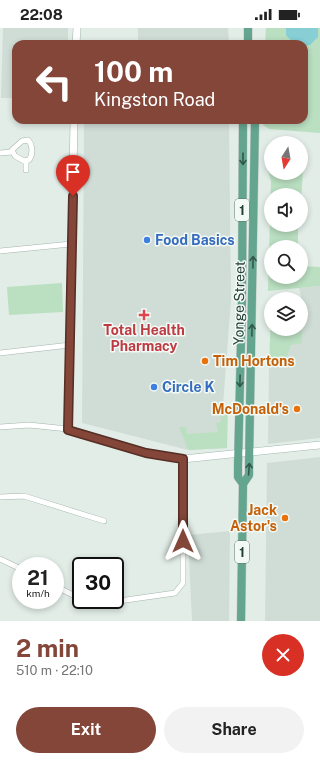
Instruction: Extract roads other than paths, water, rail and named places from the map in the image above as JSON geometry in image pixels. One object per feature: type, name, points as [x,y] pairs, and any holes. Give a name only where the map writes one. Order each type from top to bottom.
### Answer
[{"type":"main road","points":[[76,40],[77,28]]},
{"type":"main road","points":[[248,28],[248,40]]},
{"type":"main road","points":[[74,124],[68,430],[146,453],[183,459],[320,445]]},
{"type":"main road","name":"Yonge Street","points":[[243,124],[242,300],[238,477],[243,484]]},
{"type":"main road","name":"Yonge Street","points":[[241,621],[243,484],[249,475],[250,452],[255,124]]},
{"type":"street","points":[[0,153],[12,152],[22,141],[30,141],[32,157],[26,162]]},
{"type":"street","points":[[12,152],[18,159],[26,162]]},
{"type":"street","points":[[26,162],[26,170]]},
{"type":"street","points":[[0,251],[71,244]]},
{"type":"street","points":[[0,353],[70,345]]},
{"type":"street","points":[[0,427],[29,425],[68,430]]},
{"type":"street","points":[[124,600],[175,593],[183,583],[183,459]]},
{"type":"street","points":[[0,497],[24,496],[56,504],[104,521]]},
{"type":"street","points":[[0,559],[12,565]]},
{"type":"water","points":[[286,28],[318,28],[318,37],[310,45],[308,45],[308,40],[290,40],[286,35]]},
{"type":"place","name":"Food Basics","points":[[147,240]]},
{"type":"place","name":"Total Health Pharmacy","points":[[144,315]]},
{"type":"place","name":"Tim Hortons","points":[[205,361]]},
{"type":"place","name":"Circle K","points":[[154,387]]},
{"type":"place","name":"McDonald's","points":[[297,409]]},
{"type":"place","name":"Jack Astor's","points":[[285,518]]}]
